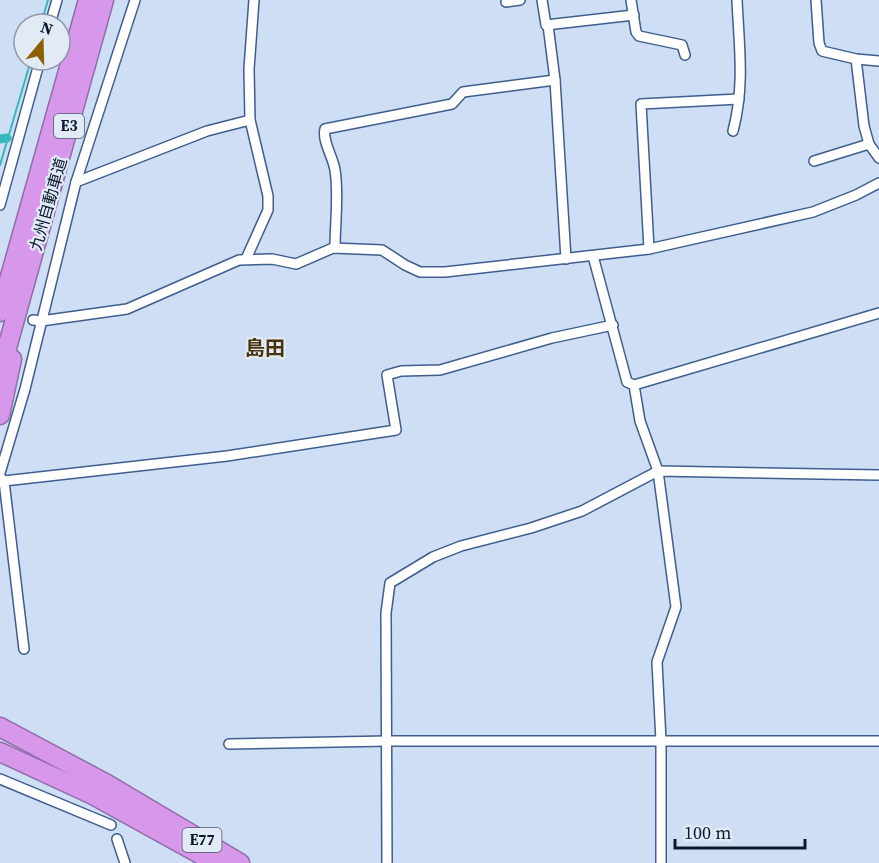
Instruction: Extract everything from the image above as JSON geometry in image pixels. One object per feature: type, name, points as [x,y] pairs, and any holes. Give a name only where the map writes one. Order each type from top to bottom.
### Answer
[{"type":"highway","name":"九州自動車道","points":[[0,312],[88,0]]},
{"type":"highway","name":"九州自動車道","points":[[0,373],[104,0]]},
{"type":"highway","points":[[0,285],[44,159]]},
{"type":"highway","points":[[0,416],[34,252]]},
{"type":"highway","points":[[0,727],[98,779],[163,817]]},
{"type":"highway","points":[[0,740],[163,817]]},
{"type":"highway","points":[[0,752],[93,795],[209,859]]},
{"type":"highway","points":[[0,766],[53,787],[209,859]]},
{"type":"highway","name":"E77","points":[[163,817],[240,863]]},
{"type":"street","points":[[24,649],[1,477],[25,389],[37,320],[76,182],[135,0]]},
{"type":"street","points":[[246,259],[268,210],[268,196],[250,120],[249,69],[254,0]]},
{"type":"street","points":[[506,2],[520,0]]},
{"type":"street","points":[[542,0],[548,25],[555,80],[566,259]]},
{"type":"street","points":[[631,0],[636,32],[639,36],[682,45],[685,55]]},
{"type":"street","points":[[733,130],[739,107],[741,58],[737,0]]},
{"type":"street","points":[[816,0],[819,43],[822,51],[856,59],[879,61]]},
{"type":"street","points":[[548,25],[634,15]]},
{"type":"street","points":[[856,59],[863,118],[869,144],[879,158]]},
{"type":"street","points":[[0,205],[37,72]]},
{"type":"street","points":[[335,248],[336,176],[324,134],[326,129],[452,104],[463,92],[555,80]]},
{"type":"street","points":[[649,249],[641,104],[739,99]]},
{"type":"street","points":[[76,182],[207,131],[250,120]]},
{"type":"street","points":[[814,161],[869,144]]},
{"type":"street","points":[[37,320],[127,309],[239,260],[272,259],[296,264],[335,248],[382,250],[420,272],[445,272],[649,249],[813,212],[879,183]]},
{"type":"street","points":[[593,256],[627,382],[634,386],[879,313]]},
{"type":"street","points":[[1,477],[227,456],[396,430],[387,375],[401,371],[440,370],[552,338],[613,325]]},
{"type":"street","points":[[634,386],[640,421],[658,471],[676,607],[657,662],[661,741],[661,863]]},
{"type":"street","points":[[387,863],[386,613],[390,584],[433,557],[461,546],[531,528],[582,511],[658,471],[879,475]]},
{"type":"street","points":[[229,744],[388,741],[879,741]]},
{"type":"street","points":[[0,779],[111,825]]},
{"type":"street","points":[[117,838],[125,863]]},
{"type":"waterway","points":[[44,12],[48,0]]},
{"type":"waterway","points":[[0,165],[27,72]]},
{"type":"waterway","points":[[0,139],[7,138]]},
{"type":"district","name":"島田","points":[[265,348]]}]
